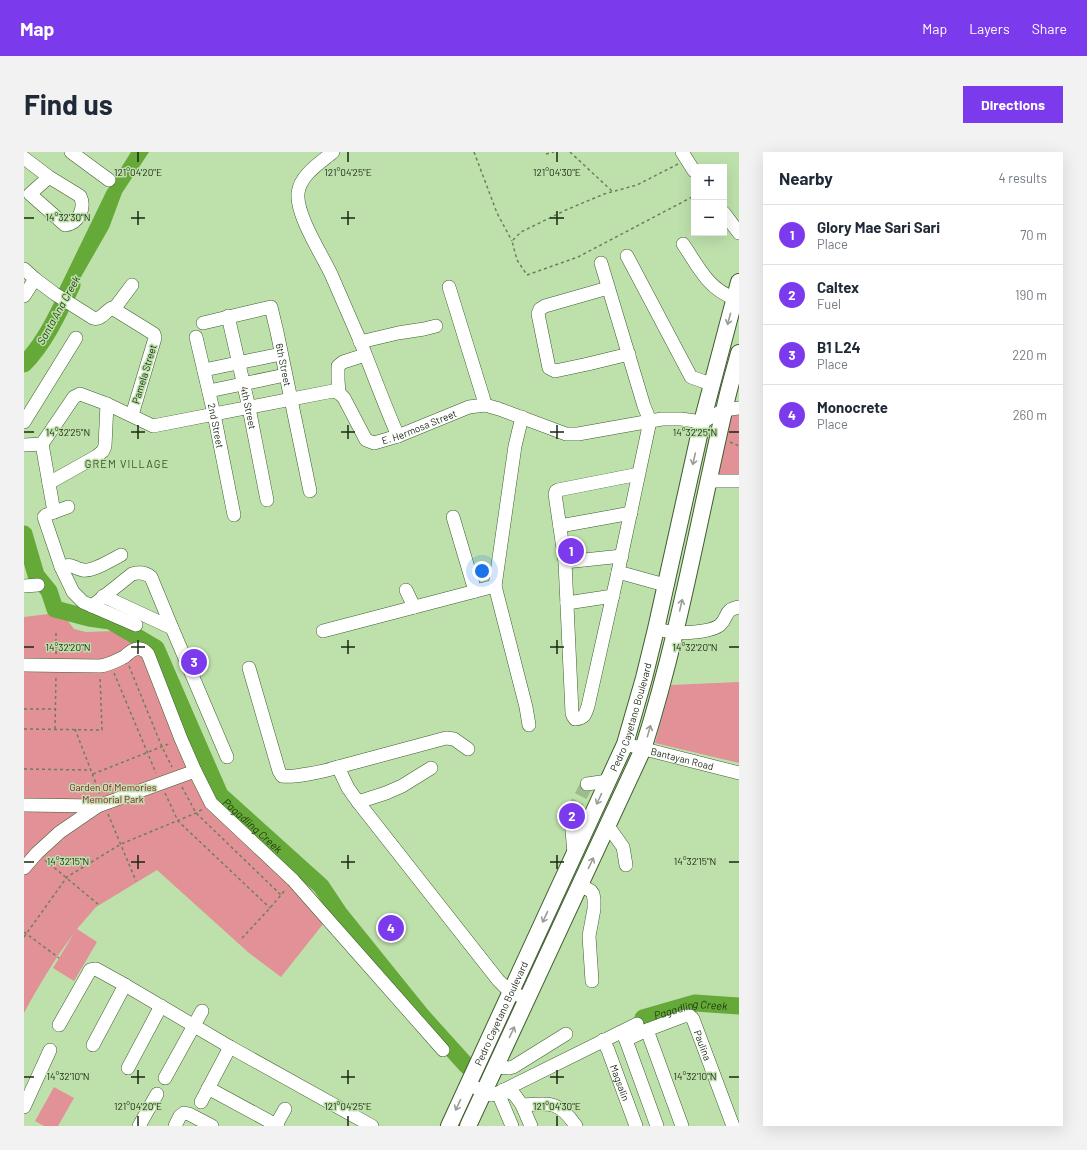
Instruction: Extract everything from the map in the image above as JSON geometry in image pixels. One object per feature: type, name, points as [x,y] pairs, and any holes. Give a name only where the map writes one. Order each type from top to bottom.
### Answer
[{"type":"main road","name":"Pedro Cayetano Boulevard","points":[[449,1126],[625,744],[656,629],[711,384],[739,282]]},
{"type":"main road","name":"Pedro Cayetano Boulevard","points":[[468,1126],[495,1092],[496,1067],[643,749],[662,684],[708,481],[731,409],[739,353]]},
{"type":"street","points":[[71,152],[109,180]]},
{"type":"street","points":[[333,152],[303,180],[298,192],[299,205],[305,222],[329,271],[360,342],[398,436]]},
{"type":"street","points":[[24,158],[49,178]]},
{"type":"street","points":[[727,217],[739,233]]},
{"type":"street","points":[[683,244],[710,283],[724,295],[734,298]]},
{"type":"street","points":[[627,256],[691,377],[711,384]]},
{"type":"street","points":[[601,263],[644,406],[650,421],[622,556],[588,706],[584,716],[575,719],[572,713],[565,562],[555,494],[558,490],[639,474]]},
{"type":"street","points":[[24,269],[55,294],[96,320],[111,308],[114,309],[132,285]]},
{"type":"street","points":[[24,296],[35,279]]},
{"type":"street","points":[[448,287],[483,397],[484,405]]},
{"type":"street","points":[[608,288],[545,306],[540,309],[538,314],[549,368],[555,371],[628,354]]},
{"type":"street","name":"6th Street","points":[[203,323],[228,316],[270,308],[272,311],[310,491]]},
{"type":"street","name":"Pamela Street","points":[[114,309],[153,333],[155,336],[132,415]]},
{"type":"street","name":"4th Street","points":[[228,316],[244,384],[267,500]]},
{"type":"street","points":[[360,342],[398,332],[436,326]]},
{"type":"street","name":"2nd Street","points":[[196,337],[214,414],[234,515]]},
{"type":"street","points":[[24,422],[76,338]]},
{"type":"street","points":[[204,370],[281,354]]},
{"type":"street","points":[[54,512],[42,444],[77,394],[83,394],[154,426],[333,391],[339,393],[338,366],[343,362],[365,355]]},
{"type":"street","points":[[209,391],[285,375]]},
{"type":"street","name":"E. Hermosa Street","points":[[339,393],[344,398],[366,440],[374,443],[398,436],[469,407],[484,405],[522,417],[566,434],[578,434],[662,419],[681,419],[702,422]]},
{"type":"street","points":[[49,483],[97,456],[103,451],[105,446],[106,404]]},
{"type":"street","points":[[702,422],[731,409]]},
{"type":"street","points":[[522,417],[515,446],[495,586],[529,725]]},
{"type":"street","points":[[24,445],[42,444]]},
{"type":"street","points":[[708,481],[739,481]]},
{"type":"street","points":[[68,507],[46,515],[44,520],[61,567],[73,592],[83,602],[136,625]]},
{"type":"street","points":[[560,526],[631,513]]},
{"type":"street","points":[[453,516],[475,591]]},
{"type":"street","points":[[61,567],[71,565],[83,570],[91,570],[121,555]]},
{"type":"street","points":[[565,562],[622,556]]},
{"type":"street","points":[[92,606],[136,572],[146,573],[151,577],[227,757]]},
{"type":"street","points":[[618,572],[665,585]]},
{"type":"street","points":[[24,586],[38,585]]},
{"type":"street","points":[[323,631],[495,586]]},
{"type":"street","points":[[406,590],[414,608]]},
{"type":"street","points":[[104,596],[172,628]]},
{"type":"street","points":[[567,603],[613,596]]},
{"type":"street","points":[[656,629],[674,633],[687,633],[714,629],[721,624],[731,608],[739,607]]},
{"type":"street","points":[[24,665],[105,665],[125,656],[135,649],[140,648],[144,650],[148,654],[181,739],[211,803],[293,880],[443,1050]]},
{"type":"street","points":[[249,668],[278,771],[282,776],[287,777],[330,770],[446,738],[454,739],[468,749]]},
{"type":"street","name":"Bantayan Road","points":[[625,744],[739,773]]},
{"type":"street","points":[[338,767],[348,788],[358,802],[498,980],[510,992],[528,999]]},
{"type":"street","points":[[358,802],[402,786],[431,768]]},
{"type":"street","points":[[24,868],[37,853],[60,832],[98,806],[195,771]]},
{"type":"street","points":[[587,784],[608,781]]},
{"type":"street","points":[[24,805],[98,806]]},
{"type":"street","points":[[572,813],[570,820],[574,853]]},
{"type":"street","points":[[608,826],[623,847],[626,865]]},
{"type":"street","points":[[580,885],[591,892],[594,899],[594,909],[589,936],[592,981]]},
{"type":"street","points":[[59,1025],[90,970],[100,970],[230,1047],[368,1125]]},
{"type":"street","points":[[93,1045],[126,985]]},
{"type":"street","points":[[128,1068],[162,1006]]},
{"type":"street","points":[[165,1078],[202,1011]]},
{"type":"street","name":"Paulina","points":[[642,1027],[662,1024],[684,1016],[690,1016],[693,1019],[733,1126]]},
{"type":"street","points":[[495,1092],[603,1040],[624,1036],[642,1027],[677,1125]]},
{"type":"street","points":[[496,1067],[513,1067],[566,1034]]},
{"type":"street","points":[[624,1036],[657,1126]]},
{"type":"street","name":"Magsalin","points":[[603,1040],[636,1126]]},
{"type":"street","points":[[201,1102],[230,1047]]},
{"type":"street","points":[[24,1107],[50,1050]]},
{"type":"street","points":[[468,1084],[495,1092],[514,1094],[522,1106],[531,1126]]},
{"type":"street","points":[[208,1088],[277,1125],[285,1109]]},
{"type":"street","points":[[495,1092],[512,1126]]},
{"type":"street","points":[[139,1126],[157,1094]]},
{"type":"street","points":[[522,1106],[547,1104],[557,1106],[568,1114],[576,1126]]},
{"type":"street","points":[[175,1126],[180,1116],[184,1113],[212,1126]]},
{"type":"path","points":[[474,152],[497,213],[512,242],[517,260],[527,276],[578,257],[691,198]]},
{"type":"path","points":[[546,154],[554,152]]},
{"type":"path","points":[[570,152],[613,192]]},
{"type":"path","points":[[512,242],[521,232],[566,210],[604,194],[637,185],[688,161]]},
{"type":"path","points":[[725,439],[739,446]]},
{"type":"path","points":[[55,729],[56,632]]},
{"type":"path","points":[[125,656],[162,747],[196,813],[281,895]]},
{"type":"path","points":[[24,729],[102,730],[105,665]]},
{"type":"path","points":[[105,665],[178,821],[270,908]]},
{"type":"path","points":[[24,709],[55,709]]},
{"type":"path","points":[[92,774],[181,739]]},
{"type":"path","points":[[24,769],[91,770]]},
{"type":"path","points":[[24,937],[67,877],[121,844],[196,813],[211,803]]},
{"type":"path","points":[[37,853],[99,905]]},
{"type":"path","points":[[242,938],[270,908],[293,880]]},
{"type":"path","points":[[24,932],[59,958]]},
{"type":"green space","points":[[739,411],[739,487],[714,487],[731,413]]},
{"type":"green space","name":"Garden Of Memories Memorial Park","points":[[56,613],[67,620],[74,629],[86,632],[113,631],[128,637],[154,655],[211,798],[305,882],[331,914],[281,977],[249,953],[157,870],[96,907],[77,929],[97,942],[74,981],[53,968],[74,933],[35,992],[24,1013],[24,617]]},
{"type":"green space","points":[[739,682],[739,763],[655,743],[671,685]]},
{"type":"green space","points":[[54,1087],[74,1098],[58,1126],[44,1126],[35,1121]]},
{"type":"shaded area","points":[[131,152],[149,152],[122,193],[109,228],[69,298],[58,291],[106,192]]},
{"type":"waterway","name":"Santa Ana Creek","points":[[24,364],[39,347],[57,316],[72,285]]},
{"type":"waterway","name":"Pagadling Creek","points":[[24,534],[36,575],[49,591],[55,609],[89,618],[110,621],[156,648],[220,795],[321,886],[339,913],[422,1016],[467,1066]]},
{"type":"waterway","name":"Pagadling Creek","points":[[643,1018],[695,1003],[739,1006]]},
{"type":"tunnel","points":[[572,813],[587,784]]},
{"type":"place","name":"Glory Mae Sari Sari","points":[[571,551]]},
{"type":"place","name":"B1 L24","points":[[194,662]]},
{"type":"place","name":"Caltex","points":[[572,816]]},
{"type":"place","name":"Monocrete","points":[[391,928]]},
{"type":"district","name":"GREM VILLAGE","points":[[127,463]]}]
